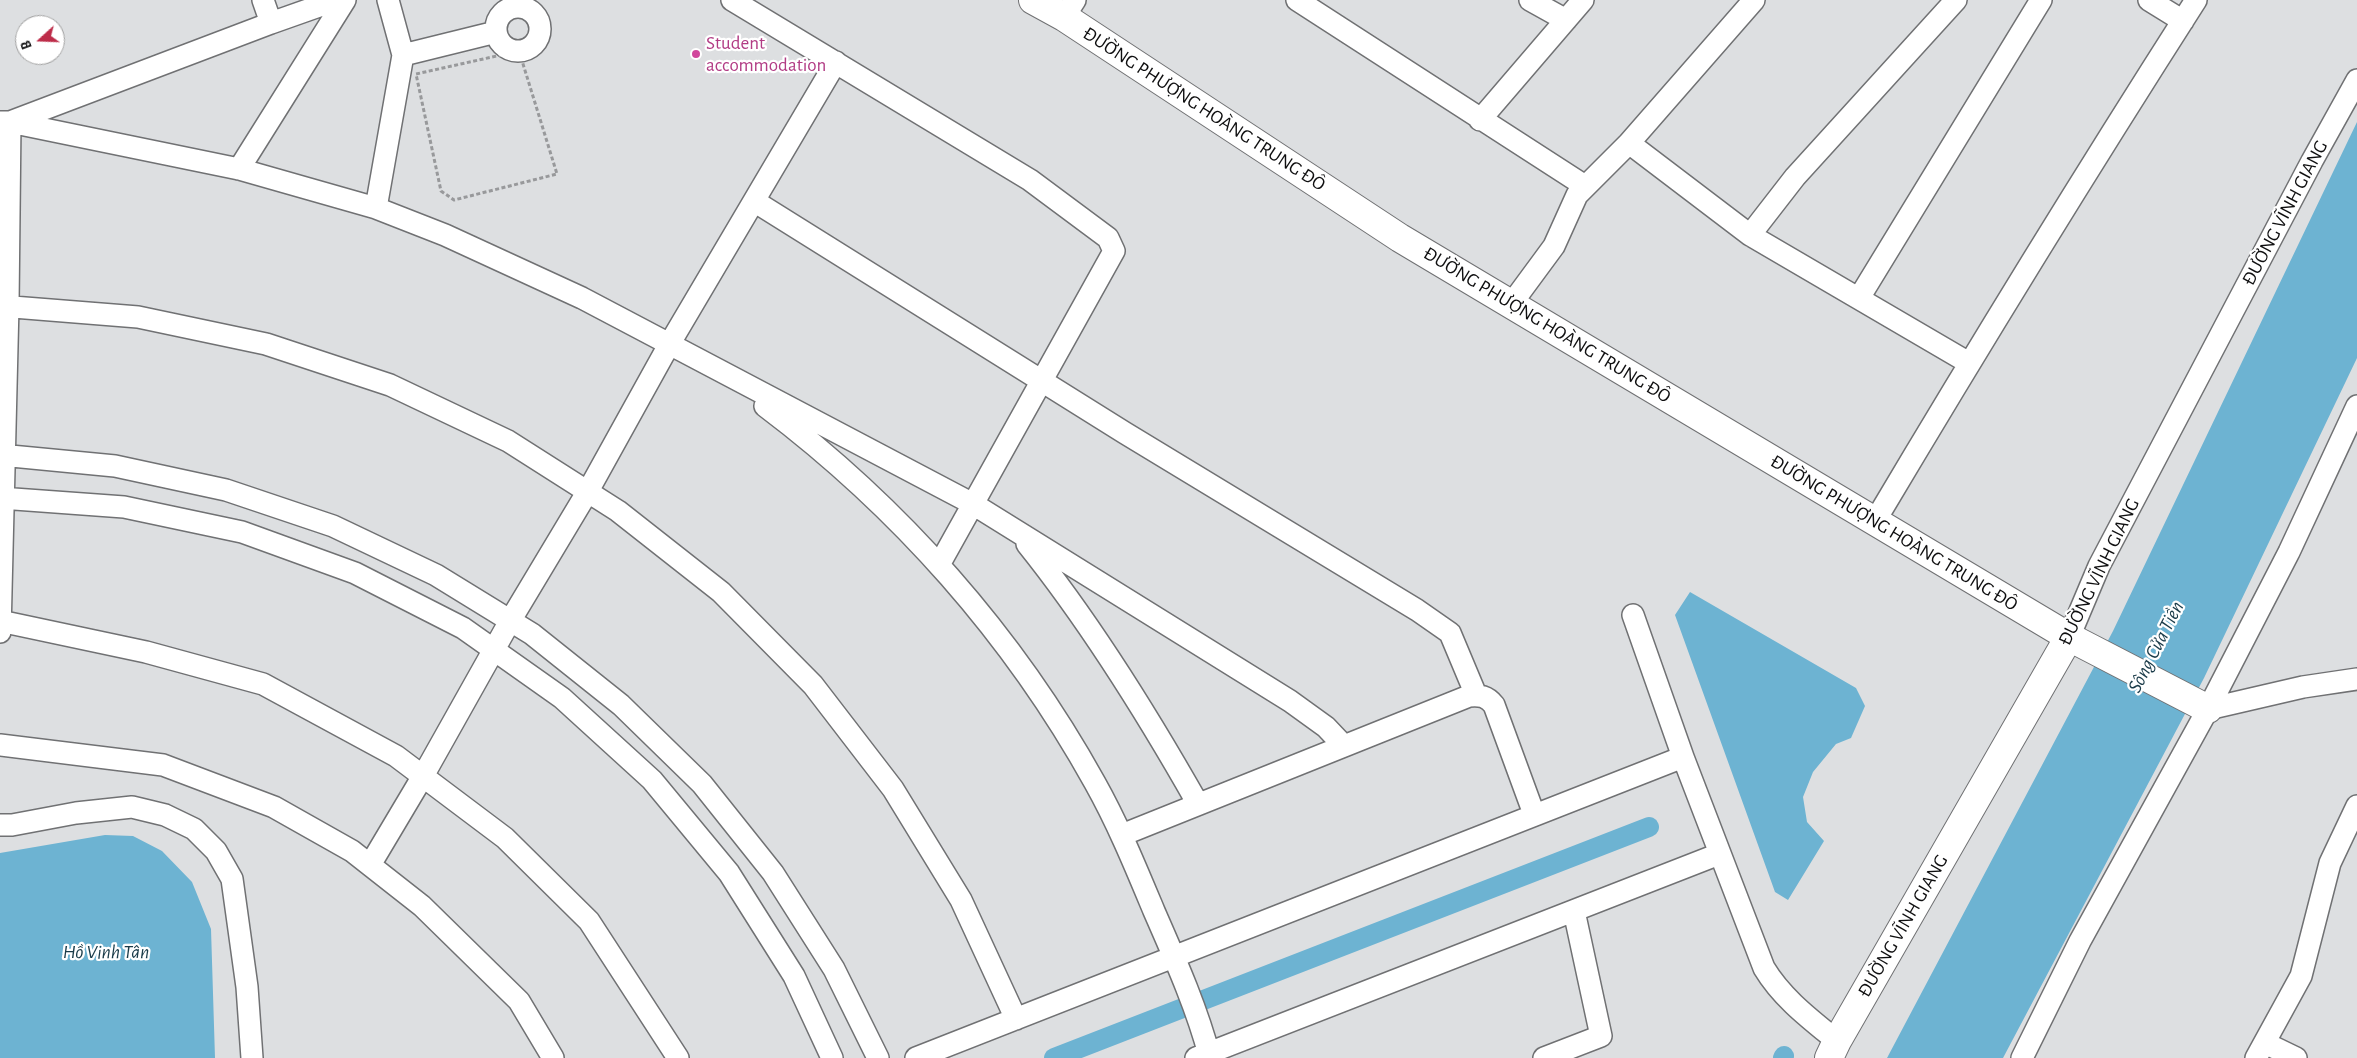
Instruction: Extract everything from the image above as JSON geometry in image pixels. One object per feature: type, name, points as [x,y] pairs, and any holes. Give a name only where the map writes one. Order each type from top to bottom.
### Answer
[{"type":"street","points":[[263,0],[271,23]]},
{"type":"street","points":[[4,123],[336,0]]},
{"type":"street","points":[[239,169],[345,0]]},
{"type":"street","points":[[376,208],[403,55],[388,0]]},
{"type":"street","points":[[732,0],[1030,180],[1108,238],[1114,250],[939,565]]},
{"type":"street","name":"ĐƯỜNG PHƯỢNG HOÀNG TRUNG ĐÔ","points":[[1033,0],[1069,8],[1400,238],[2079,642],[2199,705]]},
{"type":"street","points":[[1297,0],[1584,186]]},
{"type":"street","points":[[1530,0],[1566,20]]},
{"type":"street","points":[[1480,120],[1583,0]]},
{"type":"street","points":[[1750,235],[1795,177],[1956,0]]},
{"type":"street","points":[[1859,298],[2041,0]]},
{"type":"street","points":[[2149,0],[2183,20]]},
{"type":"street","points":[[1875,522],[1969,363],[2104,143],[2196,0]]},
{"type":"street","points":[[1512,303],[1554,246],[1571,204],[1584,186],[1629,143],[1747,3]]},
{"type":"street","points":[[518,7],[532,12],[537,18],[540,32],[533,45],[519,51],[507,48],[502,44],[496,32],[499,17],[511,8],[518,7]]},
{"type":"street","points":[[403,55],[496,32]]},
{"type":"street","points":[[370,865],[495,651],[510,621],[588,491],[670,343],[836,62]]},
{"type":"street","name":"ĐƯỜNG VĨNH GIANG","points":[[1833,1050],[2079,642],[2099,566],[2312,161],[2357,80]]},
{"type":"street","points":[[4,123],[239,169],[376,208],[444,235],[582,298],[973,504],[1290,701],[1326,727],[1344,746]]},
{"type":"street","points":[[0,632],[4,123]]},
{"type":"street","points":[[1629,143],[1750,235],[1969,363]]},
{"type":"street","points":[[754,201],[1125,433],[1408,605],[1450,633],[1476,695]]},
{"type":"street","points":[[4,306],[138,317],[266,344],[390,385],[508,441],[618,510],[721,592],[813,685],[893,788],[961,900],[1016,1019]]},
{"type":"street","points":[[697,358],[746,391],[838,464],[881,504],[939,565],[998,636],[1033,683],[1085,766],[1122,835],[1182,977],[1205,1051],[1720,854]]},
{"type":"street","points":[[2022,1058],[2199,705],[2289,552],[2357,406]]},
{"type":"street","points":[[2,455],[115,466],[226,490],[333,526],[436,575],[532,634],[621,705],[702,784],[773,873],[834,969],[878,1058]]},
{"type":"street","points":[[2,498],[124,507],[242,532],[356,573],[463,628],[562,698],[652,780],[729,873],[794,976],[832,1058]]},
{"type":"street","points":[[1017,532],[1062,587],[1100,644],[1175,763],[1198,804]]},
{"type":"street","points":[[1633,614],[1683,757],[1755,950],[1774,984],[1833,1050]]},
{"type":"street","points":[[0,621],[146,652],[263,684],[396,756],[505,838],[589,921],[678,1058]]},
{"type":"street","points":[[2199,705],[2357,679]]},
{"type":"street","points":[[1122,835],[1469,696],[1476,695],[1484,696],[1494,705],[1534,814]]},
{"type":"street","points":[[0,745],[163,765],[274,807],[352,851],[422,906],[519,1001],[553,1058]]},
{"type":"street","points":[[916,1058],[1683,757]]},
{"type":"street","points":[[2296,1058],[2260,1050],[2301,976],[2330,863],[2357,806]]},
{"type":"street","points":[[0,825],[12,825],[76,813],[132,807],[165,815],[194,830],[216,851],[232,879],[247,987],[252,1058]]},
{"type":"street","points":[[1544,1058],[1601,1036],[1574,911]]},
{"type":"path","points":[[519,51],[557,174],[454,200],[441,191],[416,74],[519,51]]},
{"type":"water","name":"Sông Cửa Tiền","points":[[2357,122],[2357,358],[2204,678],[2003,1058],[1887,1058],[2113,631]]},
{"type":"water","points":[[1690,592],[1856,688],[1865,706],[1851,738],[1836,744],[1813,772],[1803,797],[1807,822],[1824,841],[1788,900],[1775,892],[1675,615]]},
{"type":"water","name":"Hồ Vinh Tân","points":[[105,835],[133,836],[162,851],[192,882],[211,929],[215,1058],[0,1058],[0,853]]},
{"type":"waterway","points":[[1054,1058],[1649,827]]},
{"type":"place","name":"Student accommodation","points":[[696,54]]}]
